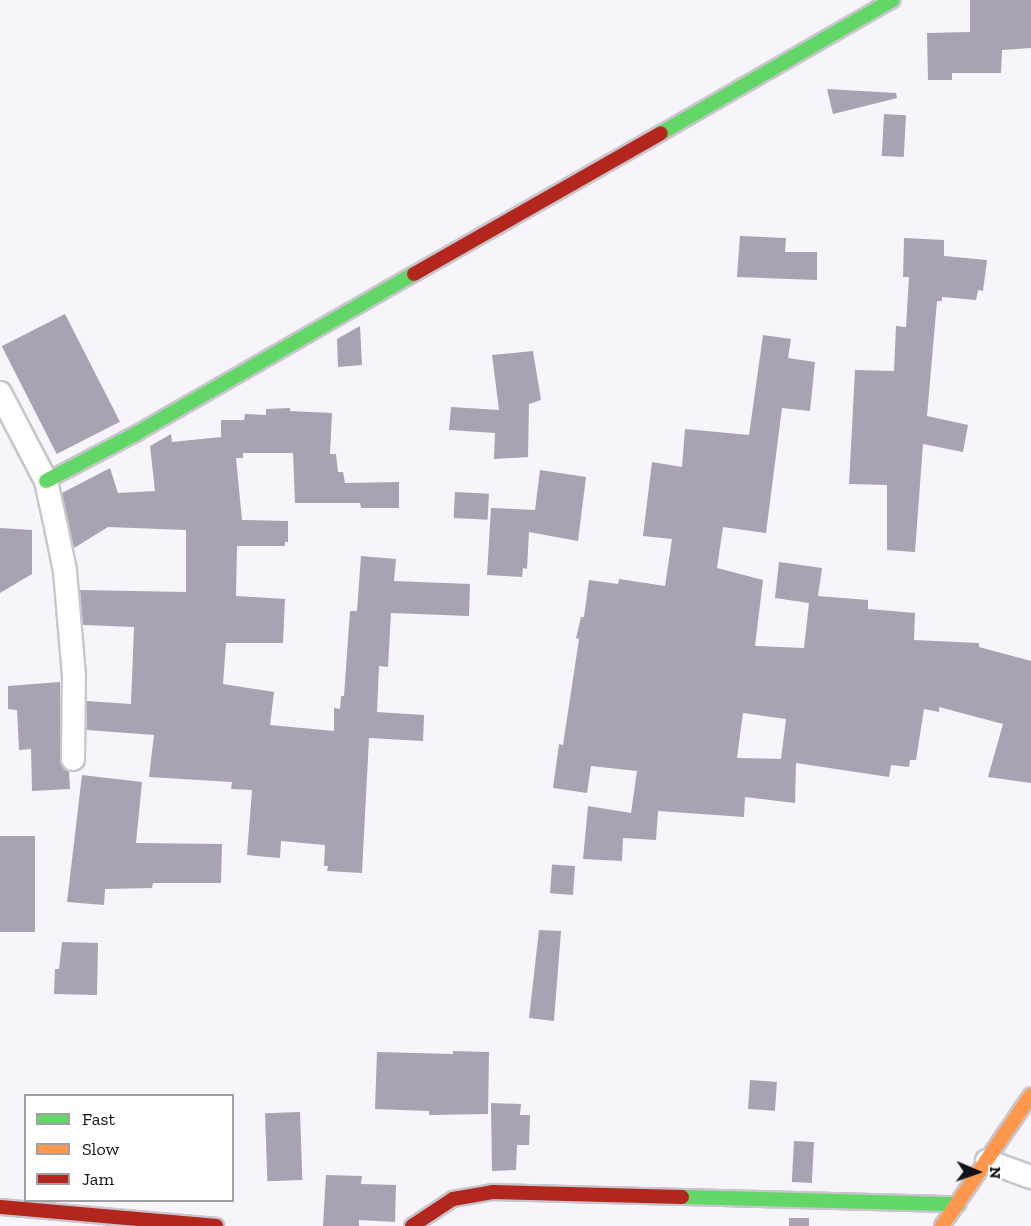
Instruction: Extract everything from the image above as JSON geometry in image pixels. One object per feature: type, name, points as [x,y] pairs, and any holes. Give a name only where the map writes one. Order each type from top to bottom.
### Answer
[{"type":"street","points":[[46,482],[136,433],[892,0]]},
{"type":"street","points":[[0,393],[46,482],[65,571],[74,675],[73,759]]},
{"type":"street","points":[[942,1226],[1031,1095]]},
{"type":"street","points":[[987,1161],[1031,1177]]},
{"type":"street","points":[[412,1226],[453,1199],[492,1192],[958,1204]]},
{"type":"street","points":[[0,1207],[216,1226]]},
{"type":"building","points":[[970,0],[1031,0],[1031,48],[1002,50],[1001,73],[952,73],[952,80],[928,80],[927,33],[970,32]]},
{"type":"building","points":[[827,89],[896,93],[897,98],[833,114]]},
{"type":"building","points":[[884,114],[906,115],[904,157],[882,156]]},
{"type":"building","points":[[740,236],[786,238],[785,252],[817,252],[817,280],[737,277]]},
{"type":"building","points":[[904,238],[944,240],[944,256],[987,260],[983,291],[978,290],[976,300],[942,297],[942,301],[937,301],[927,416],[968,425],[963,452],[923,444],[915,552],[887,550],[887,485],[849,484],[855,370],[894,371],[896,326],[906,327],[909,277],[903,277]]},
{"type":"building","points":[[65,314],[120,422],[57,454],[2,346]]},
{"type":"building","points":[[360,326],[362,365],[338,367],[337,339]]},
{"type":"building","points":[[763,335],[791,339],[788,358],[815,362],[810,411],[782,408],[766,533],[723,527],[717,568],[763,580],[755,646],[804,648],[809,603],[775,598],[779,562],[822,568],[818,596],[868,600],[868,609],[915,613],[914,640],[979,643],[979,647],[1031,661],[1031,783],[988,777],[1003,724],[939,707],[939,712],[924,709],[916,760],[910,760],[909,767],[891,765],[889,777],[796,763],[795,803],[745,797],[744,817],[658,811],[656,840],[623,838],[622,861],[583,859],[588,806],[631,813],[637,771],[591,766],[587,793],[553,788],[559,744],[563,745],[579,639],[576,638],[581,617],[584,617],[589,580],[618,584],[619,579],[665,586],[672,539],[643,536],[652,462],[682,467],[685,429],[749,435]],"holes":[[[743,713],[786,719],[781,759],[737,758]]]},
{"type":"building","points":[[533,351],[541,400],[529,404],[528,457],[494,459],[495,433],[449,430],[451,407],[499,410],[492,355]]},
{"type":"building","points":[[290,408],[290,411],[332,413],[330,454],[336,454],[338,472],[343,472],[345,483],[399,482],[399,508],[361,508],[360,503],[295,503],[293,453],[243,453],[243,458],[236,458],[242,520],[288,521],[288,542],[285,542],[285,546],[237,546],[236,596],[285,599],[283,643],[226,643],[223,684],[274,692],[270,725],[334,731],[334,708],[340,709],[341,696],[344,696],[350,611],[357,611],[361,556],[396,559],[394,581],[470,584],[469,616],[391,613],[388,667],[379,666],[377,712],[424,715],[423,741],[369,738],[362,873],[327,871],[328,866],[324,866],[325,845],[281,841],[280,858],[247,855],[252,790],[231,789],[232,782],[149,777],[154,735],[87,730],[87,701],[131,704],[134,627],[83,625],[80,590],[186,592],[186,530],[108,527],[74,548],[62,493],[110,468],[118,493],[155,491],[150,446],[171,434],[172,442],[221,437],[221,420],[244,420],[245,414],[266,415],[266,409]]},
{"type":"building","points":[[540,470],[586,477],[578,541],[529,532],[527,569],[523,568],[522,577],[487,575],[491,508],[535,510]]},
{"type":"building","points":[[455,492],[489,494],[488,520],[454,518]]},
{"type":"building","points":[[0,528],[32,530],[32,574],[0,593]]},
{"type":"building","points":[[60,682],[60,759],[62,766],[69,771],[70,789],[32,791],[31,749],[19,750],[17,710],[8,709],[8,686]]},
{"type":"building","points":[[82,775],[142,782],[136,843],[222,844],[221,883],[153,883],[152,888],[105,889],[104,905],[67,902]]},
{"type":"building","points":[[0,836],[35,836],[35,932],[0,932]]},
{"type":"building","points":[[552,864],[575,866],[573,895],[550,893]]},
{"type":"building","points":[[539,930],[561,931],[554,1021],[529,1018]]},
{"type":"building","points":[[62,942],[98,943],[97,995],[54,994],[55,969],[59,969]]},
{"type":"building","points":[[453,1051],[489,1052],[488,1114],[429,1115],[429,1111],[375,1109],[377,1052],[453,1054]]},
{"type":"building","points":[[750,1080],[777,1082],[775,1111],[748,1109]]},
{"type":"building","points":[[491,1103],[521,1104],[520,1115],[530,1115],[529,1145],[517,1145],[516,1170],[492,1171]]},
{"type":"building","points":[[300,1112],[302,1180],[267,1181],[265,1113]]},
{"type":"building","points":[[794,1141],[814,1142],[812,1183],[792,1182]]},
{"type":"building","points":[[326,1175],[362,1176],[361,1184],[396,1185],[395,1222],[359,1220],[359,1226],[323,1226]]},
{"type":"building","points":[[789,1218],[809,1218],[809,1226],[789,1226]]},
{"type":"traffic: fast","points":[[661,133],[892,0]]},
{"type":"traffic: fast","points":[[46,481],[137,433],[414,274]]},
{"type":"traffic: fast","points":[[682,1197],[958,1204]]},
{"type":"traffic: slow","points":[[942,1226],[1031,1095]]},
{"type":"traffic: jam","points":[[414,274],[661,133]]},
{"type":"traffic: jam","points":[[412,1226],[453,1199],[492,1192],[682,1197]]},
{"type":"traffic: jam","points":[[0,1207],[216,1226]]}]
